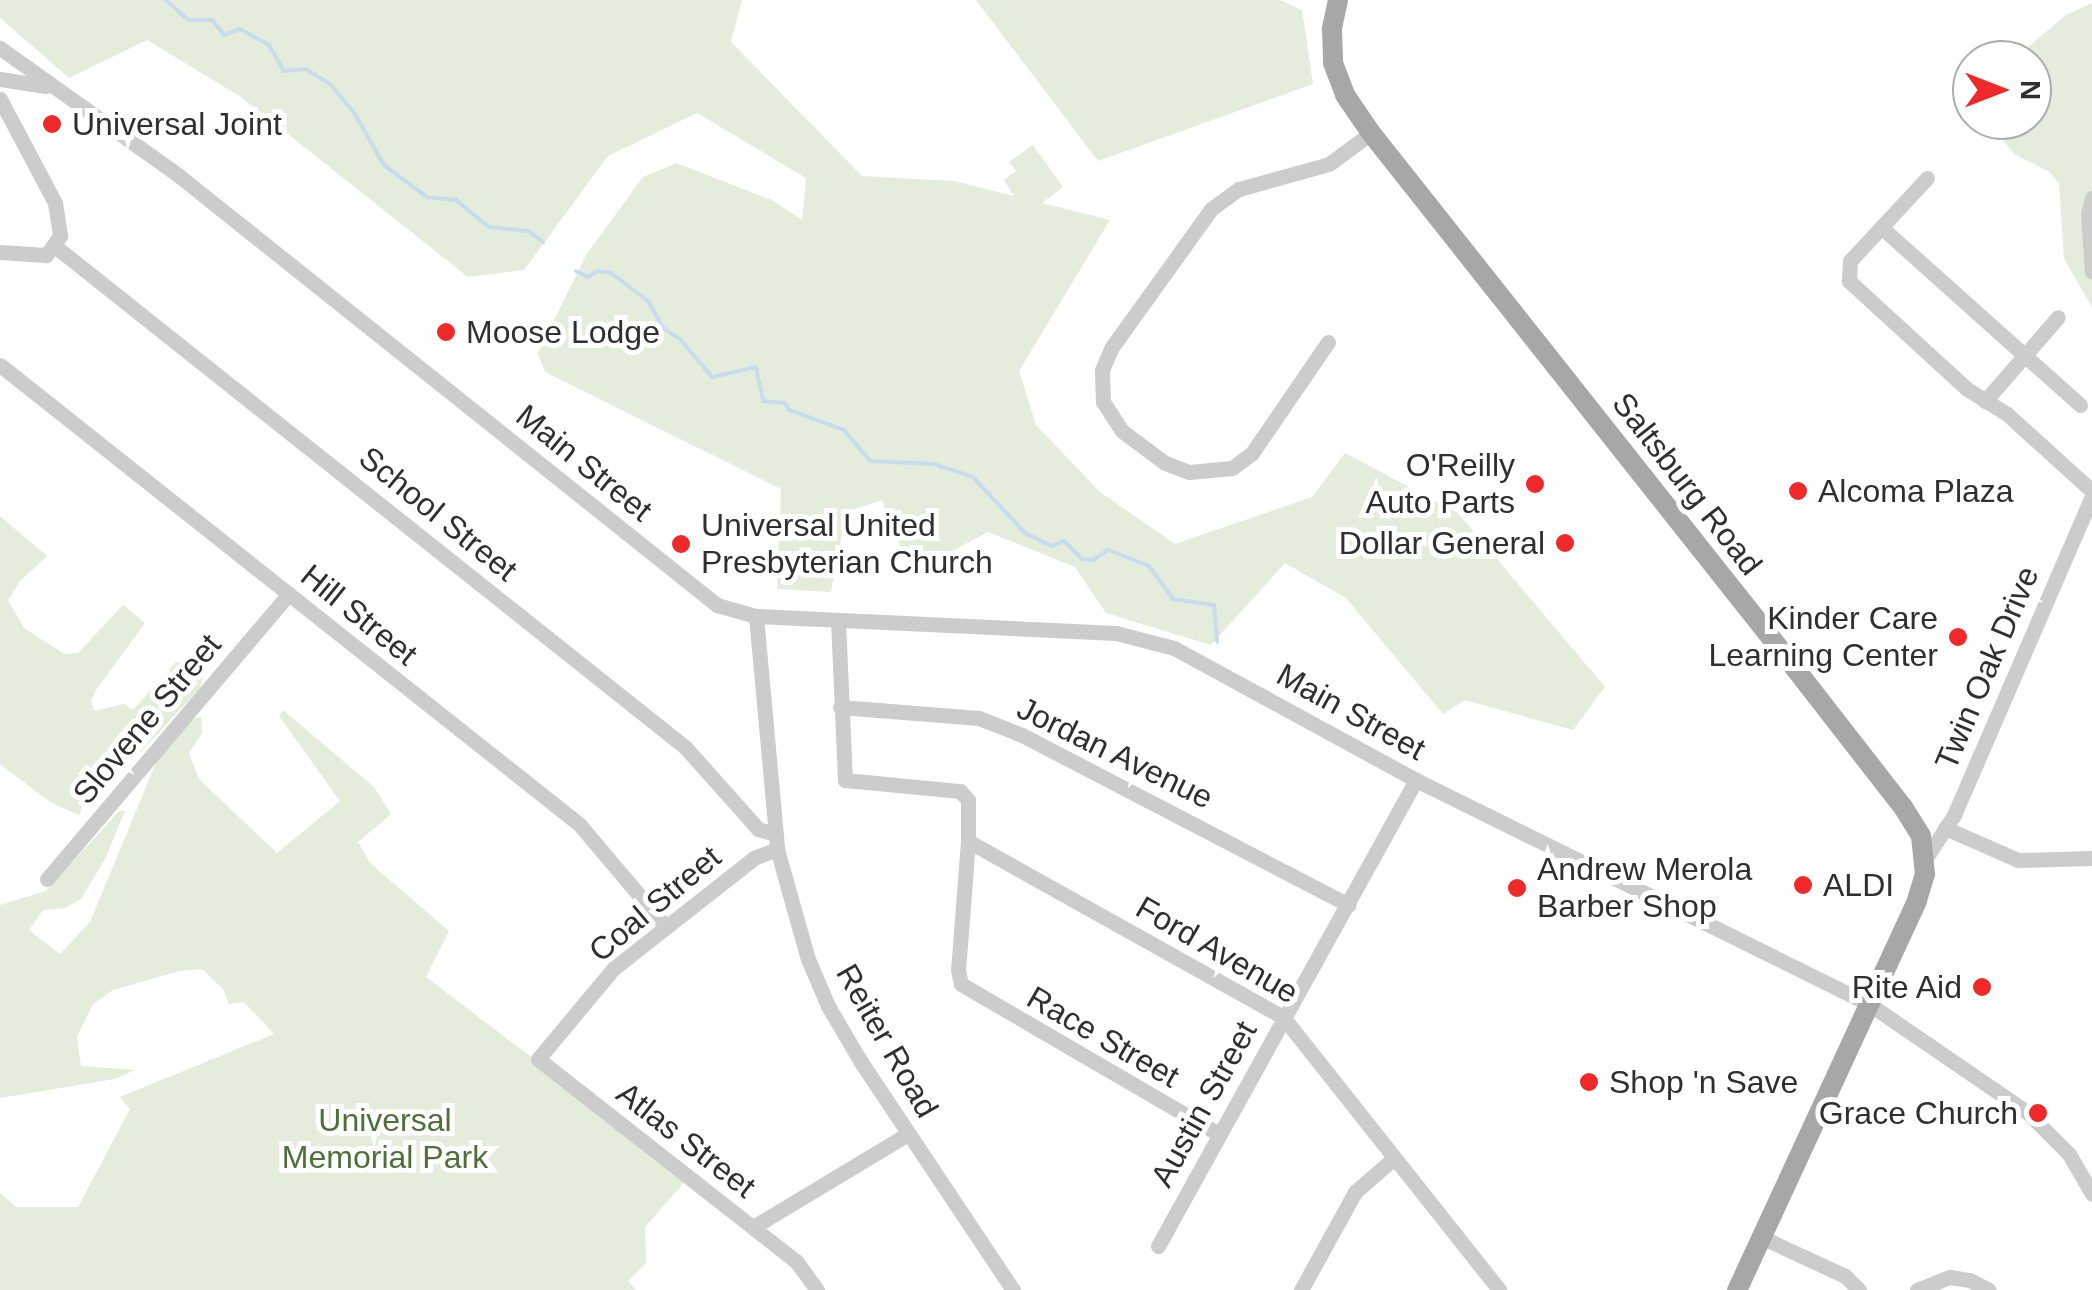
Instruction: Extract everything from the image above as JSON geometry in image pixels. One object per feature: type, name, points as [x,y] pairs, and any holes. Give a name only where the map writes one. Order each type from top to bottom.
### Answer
[{"type":"main road","name":"Saltsburg Road","points":[[1338,0],[1332,29],[1333,64],[1345,95],[1371,133],[1903,808],[1920,836],[1926,858]]},
{"type":"main road","points":[[1737,1290],[1919,896],[1926,858]]},
{"type":"street","name":"Main Street","points":[[0,48],[178,175],[717,605],[756,616],[1116,633],[1174,648],[1416,780],[1869,1004],[2028,1112],[2069,1154],[2092,1194]]},
{"type":"street","points":[[0,79],[49,86]]},
{"type":"street","points":[[0,99],[56,203],[60,236],[56,247],[34,258],[0,252]]},
{"type":"street","points":[[1328,342],[1252,453],[1232,468],[1189,472],[1164,464],[1122,431],[1103,402],[1102,370],[1112,347],[1211,210],[1239,188],[1329,164],[1371,133]]},
{"type":"street","points":[[1927,178],[1850,260],[1849,282],[1985,400],[2007,414],[2090,502]]},
{"type":"street","points":[[2092,198],[2088,214],[2092,272]]},
{"type":"street","points":[[1881,227],[2080,405]]},
{"type":"street","name":"School Street","points":[[56,247],[669,734],[776,842]]},
{"type":"street","points":[[1985,400],[2058,318]]},
{"type":"street","name":"Hill Street","points":[[0,365],[579,824],[666,927]]},
{"type":"street","name":"Twin Oak Drive","points":[[1926,858],[1945,828],[2090,502]]},
{"type":"street","name":"Slovene Street","points":[[47,879],[289,594]]},
{"type":"street","name":"Reiter Road","points":[[756,616],[776,842],[808,959],[828,1006],[1013,1290]]},
{"type":"street","points":[[838,620],[845,780],[960,791],[968,800],[968,841]]},
{"type":"street","name":"Jordan Avenue","points":[[840,707],[979,718],[1117,780],[1348,904]]},
{"type":"street","name":"Austin Street","points":[[1158,1246],[1416,780]]},
{"type":"street","points":[[1945,828],[2018,860],[2092,858]]},
{"type":"street","name":"Race Street","points":[[968,841],[961,984],[1219,1134]]},
{"type":"street","name":"Ford Avenue","points":[[968,841],[1284,1017],[1499,1290]]},
{"type":"street","name":"Coal Street","points":[[538,1059],[614,969],[776,842]]},
{"type":"street","name":"Atlas Street","points":[[538,1059],[752,1227],[908,1134]]},
{"type":"street","points":[[1300,1290],[1355,1192],[1394,1158]]},
{"type":"street","points":[[752,1227],[796,1261],[817,1290]]},
{"type":"street","points":[[1761,1237],[1844,1276],[1858,1290]]},
{"type":"street","points":[[1917,1290],[1950,1277],[1970,1280],[1989,1290]]},
{"type":"green space","points":[[0,0],[742,0],[731,42],[862,176],[954,181],[1014,196],[1004,180],[1016,171],[1009,162],[1033,145],[1063,187],[1042,203],[1110,220],[1019,371],[1036,425],[1100,492],[1175,544],[1312,497],[1345,453],[1458,513],[1605,687],[1573,730],[1465,700],[1443,714],[1346,598],[1285,563],[1211,645],[1106,613],[1075,567],[988,532],[911,573],[882,500],[846,512],[831,592],[777,589],[781,489],[545,372],[538,353],[586,255],[643,177],[676,163],[772,200],[802,220],[806,178],[697,113],[608,156],[524,270],[468,277],[241,97],[147,40],[69,78],[0,18]]},
{"type":"green space","points":[[976,0],[1280,0],[1302,10],[1313,84],[1098,161]]},
{"type":"green space","points":[[2092,3],[2092,307],[2064,259],[2059,183],[2048,171],[2014,154],[2003,140],[2052,140],[2052,40],[2037,40],[2066,15]]},
{"type":"green space","points":[[0,516],[47,556],[20,581],[8,600],[24,628],[64,654],[78,653],[123,605],[145,623],[96,690],[91,701],[94,711],[124,704],[133,710],[176,662],[188,662],[203,676],[200,688],[141,752],[125,747],[99,767],[79,815],[50,802],[0,764]]},
{"type":"green space","name":"Universal Memorial Park","points":[[283,710],[374,787],[391,814],[358,842],[370,863],[449,931],[426,977],[689,1177],[645,1227],[646,1263],[628,1281],[636,1290],[0,1290],[0,1193],[16,1207],[78,1207],[130,1109],[120,1097],[274,1034],[244,1002],[229,1004],[223,989],[202,969],[179,971],[113,990],[93,1004],[77,1037],[81,1066],[135,1070],[115,1079],[0,1098],[0,905],[46,891],[119,811],[125,811],[105,859],[81,899],[65,908],[43,910],[29,930],[60,954],[90,922],[158,758],[192,719],[201,717],[202,733],[189,753],[199,779],[277,853],[340,801],[279,716]]},
{"type":"waterway","points":[[166,0],[188,20],[212,20],[224,35],[240,29],[269,45],[284,71],[306,69],[330,84],[353,111],[384,165],[427,197],[456,200],[489,227],[528,231],[543,242]]},
{"type":"waterway","points":[[576,271],[588,277],[598,271],[611,273],[648,301],[663,328],[680,339],[712,377],[756,367],[763,401],[785,403],[789,410],[844,430],[870,461],[934,464],[973,477],[1025,533],[1052,546],[1064,541],[1082,559],[1093,560],[1108,550],[1149,566],[1173,599],[1214,605],[1217,642]]},
{"type":"place","name":"Universal Joint","points":[[52,124]]},
{"type":"place","name":"Moose Lodge","points":[[446,332]]},
{"type":"place","name":"O'Reilly Auto Parts","points":[[1535,484]]},
{"type":"place","name":"Alcoma Plaza","points":[[1798,491]]},
{"type":"place","name":"Dollar General","points":[[1565,543]]},
{"type":"place","name":"Universal United Presbyterian Church","points":[[681,544]]},
{"type":"place","name":"Kinder Care Learning Center","points":[[1958,637]]},
{"type":"place","name":"ALDI","points":[[1803,885]]},
{"type":"place","name":"Andrew Merola Barber Shop","points":[[1517,888]]},
{"type":"place","name":"Rite Aid","points":[[1982,987]]},
{"type":"place","name":"Shop 'n Save","points":[[1589,1082]]},
{"type":"place","name":"Grace Church","points":[[2038,1113]]}]
